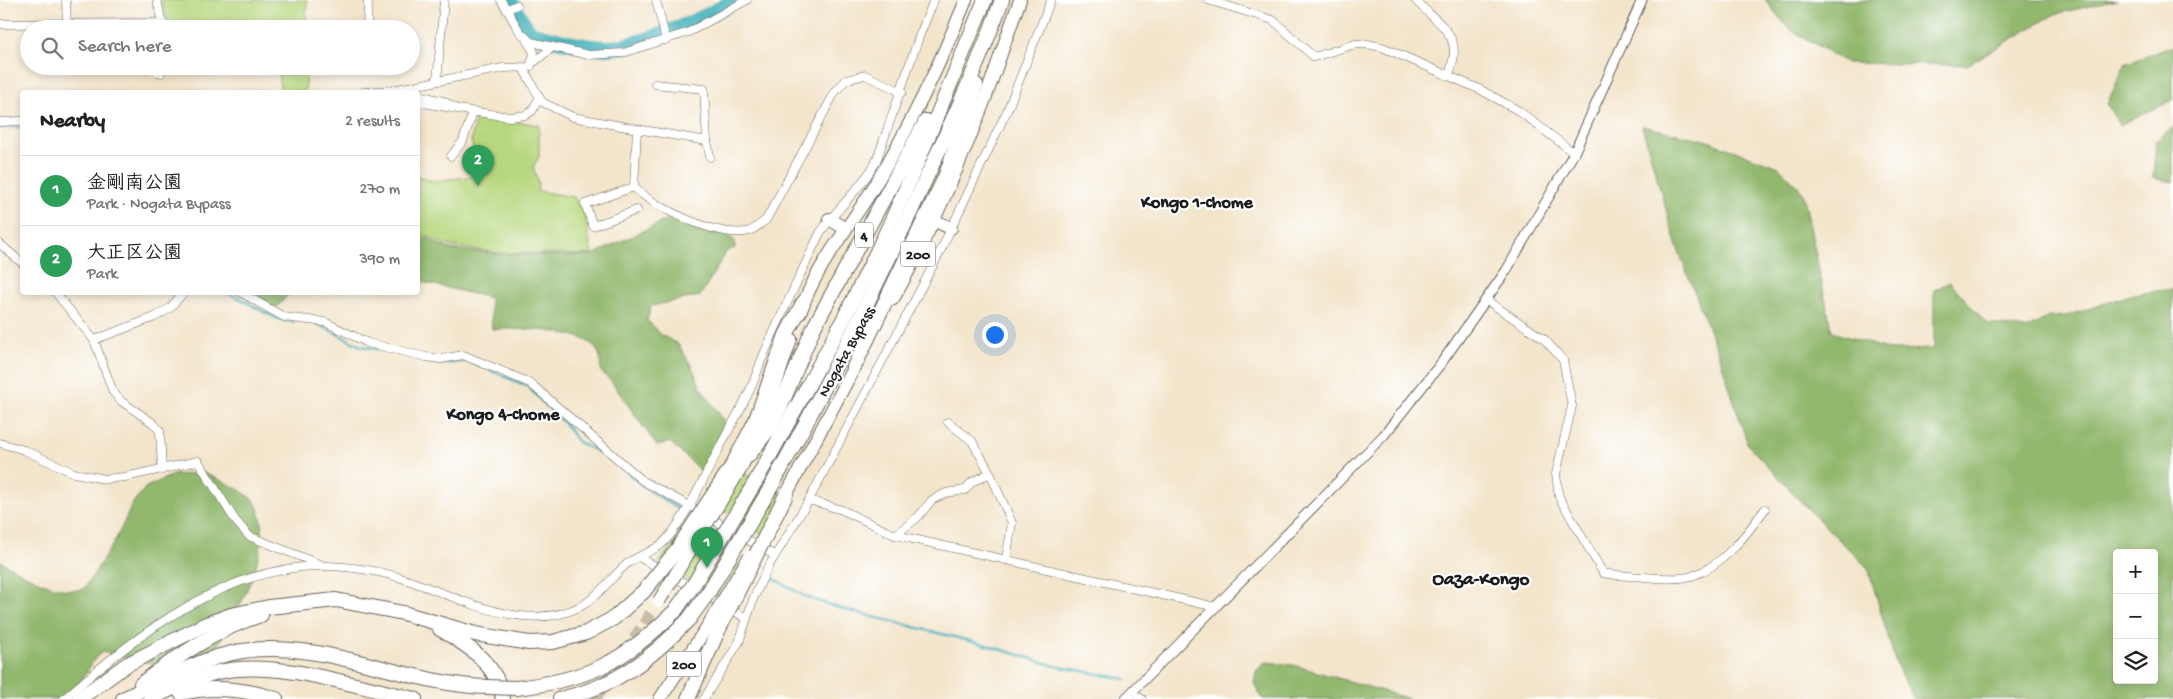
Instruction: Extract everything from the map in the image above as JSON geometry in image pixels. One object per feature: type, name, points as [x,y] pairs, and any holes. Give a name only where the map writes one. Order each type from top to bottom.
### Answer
[{"type":"highway","points":[[656,606],[736,468],[755,422],[786,335],[821,269],[875,186],[917,110],[946,51],[966,0]]},
{"type":"highway","points":[[560,699],[598,688],[632,669],[662,648],[689,618],[708,592],[771,487],[864,313],[920,191],[1002,0]]},
{"type":"highway","name":"Nogata Bypass","points":[[786,495],[935,221],[984,102],[1020,0]]},
{"type":"highway","points":[[122,699],[205,660],[242,651],[280,649],[329,655],[465,686],[516,688],[553,684],[592,672],[619,659],[651,635],[675,611],[694,584],[757,479],[807,388],[894,215],[951,88],[982,6]]},
{"type":"highway","name":"4","points":[[748,456],[769,429],[780,408],[814,329],[910,153],[982,6]]},
{"type":"highway","points":[[854,367],[946,175],[974,92],[994,22]]},
{"type":"highway","points":[[829,219],[846,229]]},
{"type":"highway","points":[[935,221],[951,228]]},
{"type":"highway","points":[[80,699],[126,665],[206,624],[231,614],[269,607],[336,600],[403,613],[475,634],[529,642],[553,642],[586,632],[614,618],[644,591],[676,551],[736,468],[748,456],[763,422],[803,303]]},
{"type":"highway","points":[[688,699],[712,630],[786,495]]},
{"type":"highway","points":[[122,699],[157,672],[206,641],[248,619],[293,606]]},
{"type":"highway","points":[[403,613],[437,627],[466,645],[484,662],[500,682],[503,699]]},
{"type":"highway","name":"200","points":[[660,699],[712,630]]},
{"type":"highway","points":[[150,699],[215,673],[247,669],[285,671],[414,699]]},
{"type":"highway","points":[[166,699],[205,688],[238,689],[276,699]]},
{"type":"street","points":[[66,0],[67,20]]},
{"type":"street","points":[[157,0],[162,20]]},
{"type":"street","points":[[367,20],[368,0]]},
{"type":"street","points":[[437,81],[444,0]]},
{"type":"street","points":[[420,102],[510,117],[526,115],[532,111],[538,98],[527,67],[534,52],[501,0]]},
{"type":"street","points":[[656,0],[666,40]]},
{"type":"street","points":[[524,38],[538,44],[589,55],[623,53],[689,32],[747,0]]},
{"type":"street","points":[[0,443],[24,450],[74,474],[105,478],[162,470],[198,461],[235,520],[249,536],[325,566],[386,574],[486,609],[526,616],[560,615],[585,604],[631,561],[665,542],[691,506],[748,394],[763,355],[816,240],[829,219],[866,179],[876,162],[934,0]]},
{"type":"street","points":[[704,699],[739,642],[746,618],[774,555],[809,500],[951,228],[1007,111],[1051,0]]},
{"type":"street","points":[[1208,0],[1273,20],[1314,57],[1355,44],[1367,44],[1382,48],[1479,89],[1519,111],[1574,153]]},
{"type":"street","points":[[1416,0],[1448,30],[1455,59],[1448,76]]},
{"type":"street","points":[[1128,696],[1384,435],[1442,362],[1506,271],[1574,153],[1642,0]]},
{"type":"street","points":[[508,9],[517,4]]},
{"type":"street","points":[[0,24],[20,25]]},
{"type":"street","points":[[394,90],[502,68],[527,67],[554,47]]},
{"type":"street","points":[[637,129],[634,186],[646,199],[700,224],[729,231],[751,231],[766,220],[835,92],[846,80],[865,75],[902,92]]},
{"type":"street","points":[[655,84],[704,89],[707,142],[710,157]]},
{"type":"street","points":[[420,96],[443,101],[458,109]]},
{"type":"street","points":[[538,98],[573,117],[707,142]]},
{"type":"street","points":[[451,156],[463,141],[472,112]]},
{"type":"street","points":[[0,122],[20,121]]},
{"type":"street","points":[[634,186],[585,204],[593,226],[636,210]]},
{"type":"street","points":[[0,244],[20,261]]},
{"type":"street","points":[[57,295],[94,340],[113,392],[121,401],[153,423],[160,431],[162,470]]},
{"type":"street","points":[[94,340],[155,317],[170,308],[181,295]]},
{"type":"street","points":[[245,295],[284,317],[325,322],[368,343],[434,358],[463,355],[530,383],[643,481],[691,506],[774,555]]},
{"type":"street","points":[[1486,300],[1544,339],[1563,360],[1572,406],[1556,474],[1559,496],[1603,573],[1670,578],[1690,576],[1710,568],[1726,554],[1746,534],[1765,509]]},
{"type":"street","points":[[948,422],[972,441],[990,473],[1012,523],[1006,560]]},
{"type":"street","points":[[895,535],[918,517],[932,500],[946,493],[965,490],[972,482],[990,473]]},
{"type":"street","points":[[809,500],[842,510],[895,535],[1216,607]]},
{"type":"street","points":[[640,557],[746,618]]},
{"type":"street","points":[[64,699],[92,673],[136,640],[204,597],[257,576],[325,566]]},
{"type":"street","points":[[1128,696],[1142,699]]},
{"type":"green space","points":[[161,0],[307,0],[306,20],[167,20]]},
{"type":"green space","points":[[1765,0],[2117,0],[2055,14],[1967,65],[1847,63],[1788,28]]},
{"type":"green space","points":[[2173,46],[2173,100],[2119,125],[2107,104],[2125,64]]},
{"type":"green space","points":[[278,75],[306,75],[305,90],[281,90]]},
{"type":"green space","points":[[476,116],[539,125],[539,157],[533,167],[538,182],[537,191],[574,197],[584,212],[592,255],[499,253],[449,246],[420,233],[420,177],[432,181],[486,175],[488,158],[475,154],[471,142]]},
{"type":"green space","points":[[1642,126],[1705,140],[1779,167],[1803,193],[1832,332],[1890,350],[1934,349],[1934,290],[1950,282],[1986,323],[2026,329],[2049,317],[2066,316],[2134,294],[2173,289],[2173,699],[1914,699],[1897,667],[1868,568],[1809,510],[1748,445],[1720,358],[1676,244]]},
{"type":"green space","points":[[2173,127],[2173,182],[2153,178],[2156,141]]},
{"type":"green space","points":[[673,217],[695,228],[728,236],[735,241],[735,248],[727,251],[700,296],[651,306],[647,320],[661,335],[678,344],[691,365],[701,388],[725,422],[702,472],[670,442],[657,446],[611,381],[601,372],[599,354],[592,344],[581,338],[550,331],[492,329],[490,298],[420,281],[420,235],[449,249],[499,254],[592,255]]},
{"type":"green space","points":[[250,295],[288,295],[275,309]]},
{"type":"green space","points":[[734,468],[794,502],[772,539],[712,504]]},
{"type":"green space","points":[[204,473],[232,486],[252,499],[256,504],[262,522],[257,564],[248,587],[238,609],[206,665],[159,665],[102,652],[95,658],[70,699],[0,699],[0,561],[29,577],[52,586],[74,590],[84,589],[115,541],[133,503],[146,487],[173,475]]},
{"type":"green space","points":[[685,529],[710,548],[755,572],[738,606],[658,563]]},
{"type":"green space","points":[[1266,662],[1293,665],[1410,699],[1263,699],[1254,683],[1256,671]]},
{"type":"waterway","points":[[509,0],[530,33],[577,45],[606,48],[636,43],[672,31],[708,15],[735,0]]},
{"type":"waterway","points":[[0,127],[20,127]]},
{"type":"waterway","points":[[231,295],[275,317],[294,322]]},
{"type":"waterway","points":[[319,325],[361,346],[388,351]]},
{"type":"waterway","points":[[418,358],[441,364],[469,361],[527,386],[565,424],[578,442],[612,459]]},
{"type":"waterway","points":[[629,474],[682,512]]},
{"type":"waterway","points":[[705,532],[715,539]]},
{"type":"waterway","points":[[773,578],[806,597],[842,609],[990,646],[1055,666],[1126,679]]},
{"type":"tunnel","points":[[595,699],[653,610]]},
{"type":"place","name":"大正区公園","points":[[478,186]]},
{"type":"place","name":"金剛南公園","points":[[707,568]]},
{"type":"district","name":"Kongo 1-chome","points":[[1197,201]]},
{"type":"district","name":"Kongo 4-chome","points":[[503,413]]},
{"type":"district","name":"Oaza-Kongo","points":[[1481,577]]}]
